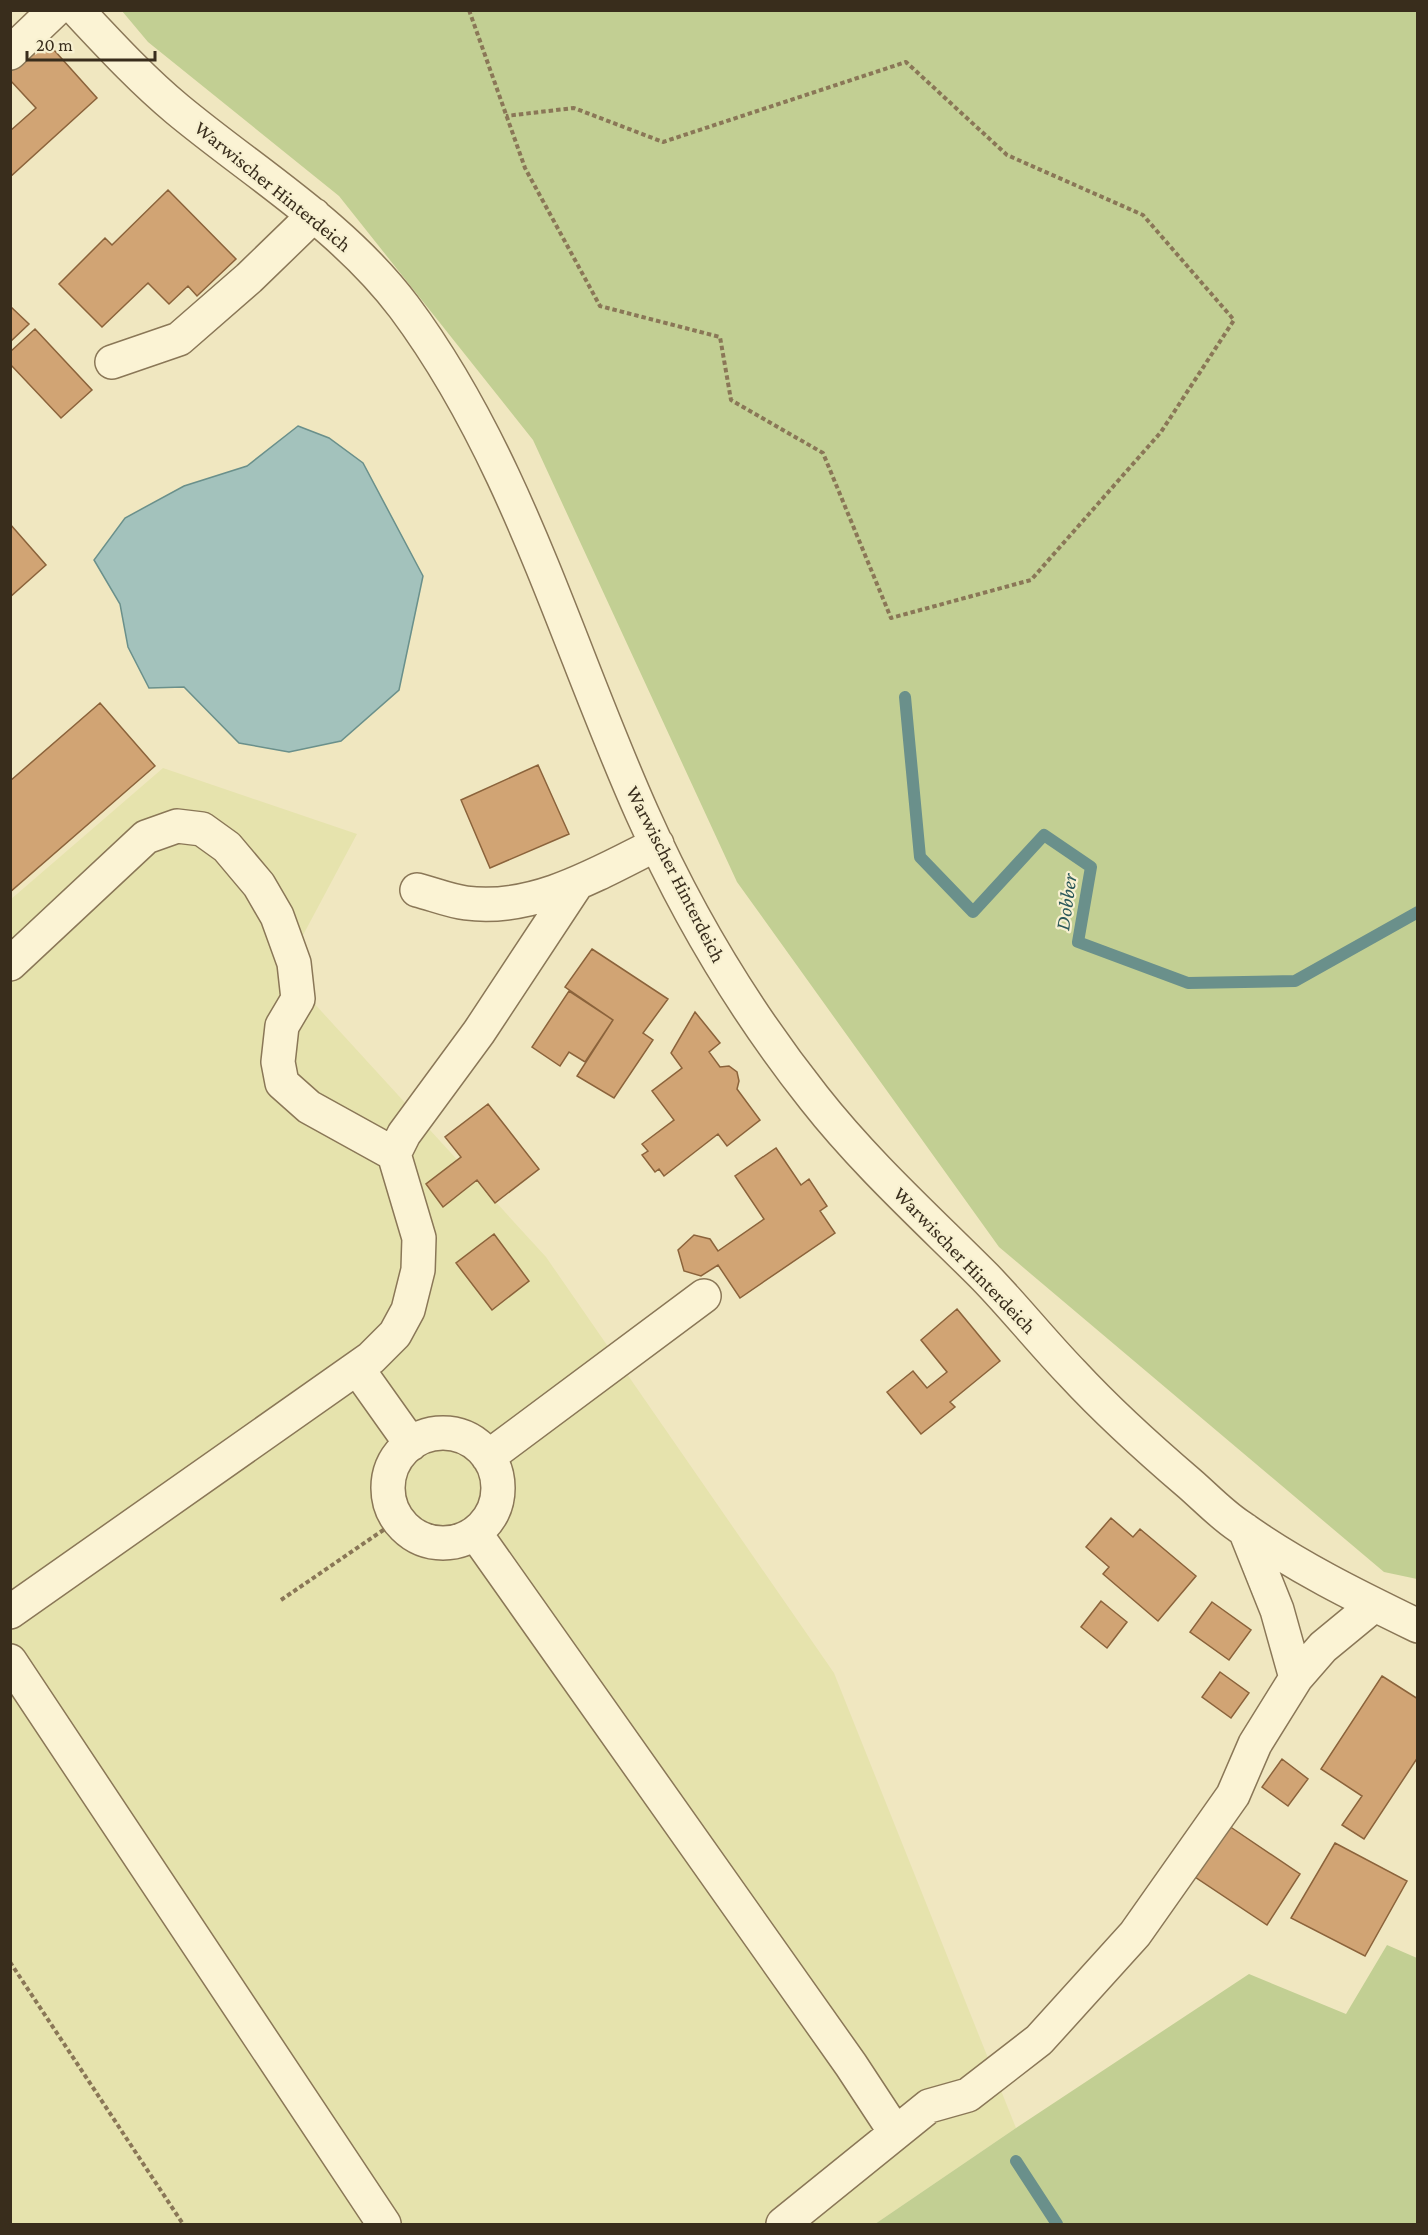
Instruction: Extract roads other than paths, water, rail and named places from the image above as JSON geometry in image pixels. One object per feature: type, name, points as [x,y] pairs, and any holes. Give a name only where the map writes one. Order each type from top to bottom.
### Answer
[{"type":"street","points":[[10,53],[55,10]]},
{"type":"street","name":"Warwischer Hinterdeich","points":[[77,10],[116,52],[176,108],[282,188],[348,244],[402,305],[463,397],[503,474],[657,844],[698,924],[748,1007],[816,1100],[884,1177],[990,1282],[1074,1376],[1144,1445],[1245,1530],[1310,1572],[1418,1626]]},
{"type":"street","points":[[112,362],[179,339],[249,278],[314,215]]},
{"type":"street","points":[[10,963],[146,837],[177,826],[202,829],[227,847],[259,885],[277,916],[294,963],[298,999],[282,1026],[278,1062],[282,1083],[309,1107],[394,1154]]},
{"type":"street","points":[[417,890],[467,903],[517,901],[576,885],[657,844]]},
{"type":"street","points":[[10,1612],[357,1368],[395,1334],[408,1310],[418,1270],[419,1238],[394,1154],[404,1134],[479,1032],[576,885]]},
{"type":"street","points":[[488,1457],[704,1296]]},
{"type":"street","points":[[357,1368],[411,1444]]},
{"type":"street","points":[[435,1434],[460,1436],[476,1444],[488,1457],[496,1472],[497,1497],[488,1521],[476,1533],[460,1541],[443,1544],[426,1541],[410,1533],[398,1520],[391,1505],[388,1488],[395,1464],[411,1444],[435,1434]]},
{"type":"street","points":[[1245,1530],[1277,1610],[1296,1678]]},
{"type":"street","points":[[476,1533],[851,2065],[895,2132]]},
{"type":"street","points":[[783,2224],[929,2106],[968,2095],[1039,2040],[1135,1934],[1233,1795],[1256,1744],[1296,1678],[1323,1647],[1374,1605]]},
{"type":"street","points":[[10,1661],[384,2224]]},
{"type":"water","points":[[298,426],[329,438],[363,463],[423,576],[399,690],[341,741],[289,752],[239,743],[184,687],[149,688],[128,647],[120,604],[94,560],[125,518],[184,486],[247,466]]},
{"type":"waterway","name":"Dobber","points":[[905,697],[920,857],[973,912],[1044,835],[1091,867],[1078,942],[1188,983],[1295,981],[1418,912]]},
{"type":"waterway","points":[[1016,2161],[1057,2224]]}]
